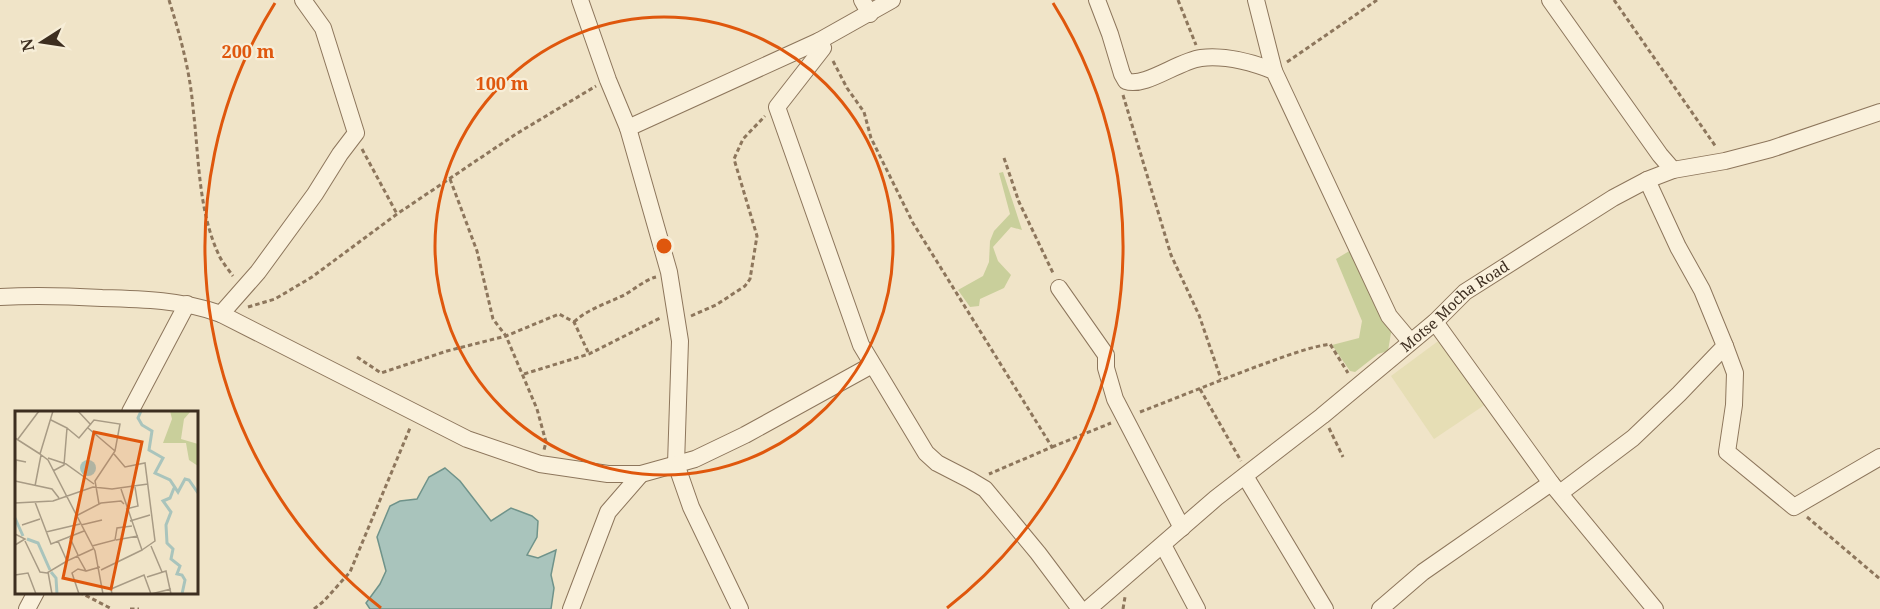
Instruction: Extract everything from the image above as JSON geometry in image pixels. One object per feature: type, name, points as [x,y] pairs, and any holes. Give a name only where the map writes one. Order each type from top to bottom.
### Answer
[{"type":"street","points":[[221,314],[258,272],[356,133],[323,28],[303,0]]},
{"type":"street","points":[[580,0],[608,80],[628,128],[669,272],[677,315],[681,365],[676,464],[691,507],[740,609]]},
{"type":"street","points":[[891,0],[866,7],[821,45],[777,107],[849,314],[861,345],[872,365],[926,453],[937,463],[984,489],[1080,609]]},
{"type":"street","points":[[1096,0],[1126,81],[1137,82],[1152,78],[1169,68],[1200,58],[1243,61],[1274,71]]},
{"type":"street","points":[[1257,0],[1274,71],[1389,316],[1410,341]]},
{"type":"street","points":[[1550,0],[1673,170]]},
{"type":"street","points":[[628,128],[821,45]]},
{"type":"street","name":"Motse Mocha Road","points":[[1088,609],[1182,528],[1322,416],[1434,322],[1465,292],[1613,198],[1647,180],[1673,170],[1725,161],[1771,149],[1880,112]]},
{"type":"street","points":[[1647,180],[1678,247],[1702,291],[1735,373],[1734,405],[1727,452],[1794,507],[1880,457]]},
{"type":"street","points":[[1059,288],[1106,355],[1109,382],[1124,418],[1182,528]]},
{"type":"street","points":[[0,297],[36,295],[123,298],[187,304],[221,314],[467,439],[540,464],[608,474],[641,474],[695,459],[745,435],[872,365]]},
{"type":"street","points":[[131,411],[187,304]]},
{"type":"street","points":[[1434,322],[1556,488],[1655,609]]},
{"type":"street","points":[[1380,609],[1423,572],[1633,438],[1725,346]]},
{"type":"street","points":[[571,609],[608,512],[641,474]]},
{"type":"street","points":[[1247,475],[1325,609]]},
{"type":"street","points":[[1163,545],[1197,609]]},
{"type":"street","points":[[27,609],[35,594]]},
{"type":"path","points":[[170,0],[180,34],[193,106],[198,163],[207,218],[218,254],[244,288]]},
{"type":"path","points":[[1178,0],[1200,58]]},
{"type":"path","points":[[1274,71],[1377,0]]},
{"type":"path","points":[[1614,0],[1725,161]]},
{"type":"path","points":[[821,45],[831,57],[847,88],[864,112],[870,138],[913,224],[1052,447]]},
{"type":"path","points":[[221,314],[275,299],[312,277],[397,214],[516,134],[608,80]]},
{"type":"path","points":[[1126,81],[1123,85],[1123,97],[1171,255],[1199,315],[1221,379]]},
{"type":"path","points":[[524,374],[589,354],[677,315],[716,305],[745,286],[750,279],[757,236],[734,159],[743,139],[777,107]]},
{"type":"path","points":[[356,133],[397,214]]},
{"type":"path","points":[[1004,158],[1019,202],[1059,288]]},
{"type":"path","points":[[450,179],[477,251],[493,319],[506,336],[537,409],[546,442],[540,464]]},
{"type":"path","points":[[574,322],[598,306],[625,295],[649,279],[669,272]]},
{"type":"path","points":[[357,357],[381,373],[447,351],[506,336],[559,314],[574,322],[589,354]]},
{"type":"path","points":[[970,480],[991,474],[1221,379],[1293,353],[1330,344],[1358,385]]},
{"type":"path","points":[[1200,388],[1247,475]]},
{"type":"path","points":[[314,609],[350,572],[416,414]]},
{"type":"path","points":[[1322,416],[1343,457]]},
{"type":"path","points":[[1794,507],[1880,579]]},
{"type":"path","points":[[83,594],[112,609]]},
{"type":"path","points":[[130,609],[139,609]]},
{"type":"shaded area","points":[[1441,339],[1489,402],[1434,439],[1391,376]]},
{"type":"green space","points":[[1003,172],[1022,230],[1011,227],[993,247],[998,261],[1011,275],[1004,288],[980,299],[979,306],[970,307],[958,290],[983,276],[989,262],[990,241],[994,231],[1010,214],[999,173]]},
{"type":"green space","points":[[1351,250],[1392,327],[1388,351],[1378,354],[1355,372],[1350,371],[1332,345],[1359,338],[1362,321],[1336,259]]},
{"type":"water","points":[[445,468],[460,481],[491,521],[511,508],[532,516],[538,521],[537,537],[527,555],[538,558],[556,550],[551,575],[554,588],[551,609],[370,609],[366,603],[380,584],[386,571],[377,537],[390,506],[400,501],[417,499],[429,477]]}]
